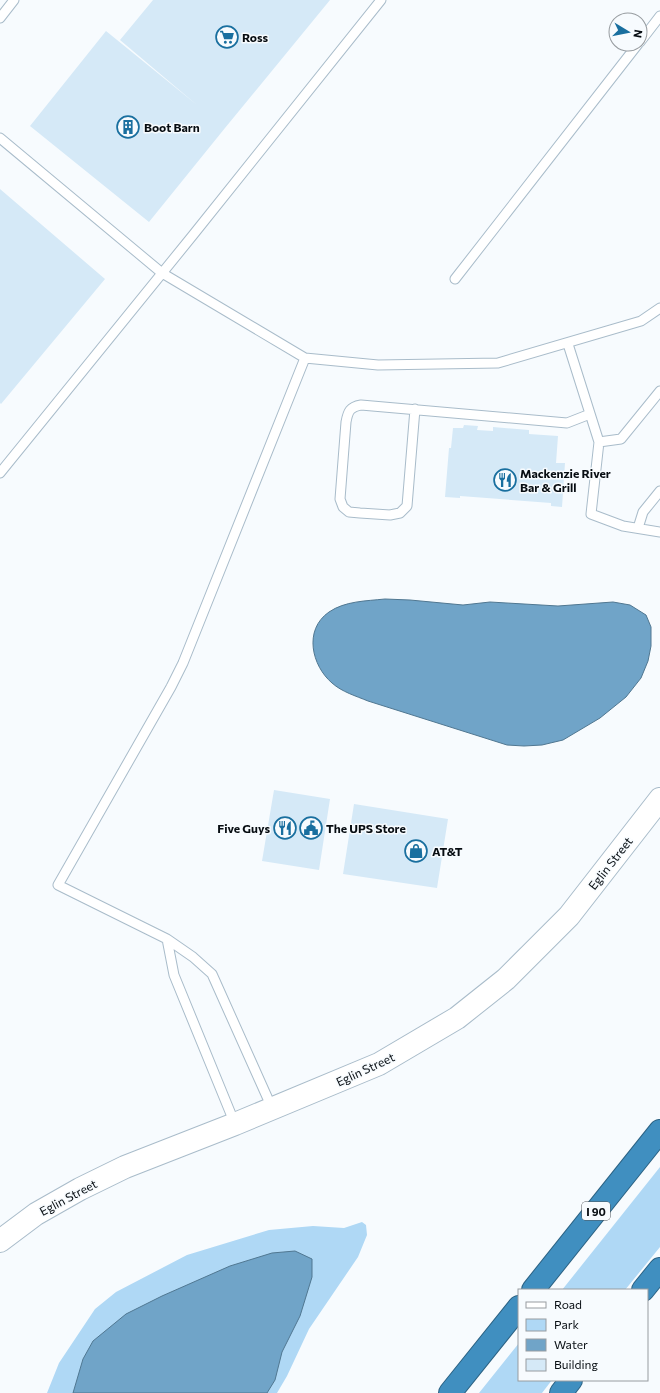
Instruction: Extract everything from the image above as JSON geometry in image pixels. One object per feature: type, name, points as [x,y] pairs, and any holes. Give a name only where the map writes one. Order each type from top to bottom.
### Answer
[{"type":"highway","name":"I 90","points":[[534,1289],[660,1131]]},
{"type":"highway","points":[[645,1289],[660,1269]]},
{"type":"highway","points":[[450,1393],[518,1308]]},
{"type":"highway","points":[[561,1393],[570,1381]]},
{"type":"street","name":"Eglin Street","points":[[0,1241],[36,1214],[80,1189],[125,1167],[272,1109],[379,1064],[457,1018],[506,979],[569,916],[660,799]]},
{"type":"lane","points":[[0,18],[14,0]]},
{"type":"lane","points":[[0,473],[381,0]]},
{"type":"lane","points":[[648,31],[660,16]]},
{"type":"lane","points":[[455,279],[632,52]]},
{"type":"lane","points":[[0,138],[162,273],[305,358],[378,365],[498,363],[568,344],[641,321],[660,308]]},
{"type":"lane","points":[[568,344],[599,442],[591,514],[623,526],[660,532]]},
{"type":"lane","points":[[272,1109],[212,974],[193,957],[167,939],[58,884],[171,687],[183,663],[305,358]]},
{"type":"lane","points":[[599,442],[621,439],[660,391]]},
{"type":"lane","points":[[415,410],[407,506],[400,513],[390,515],[349,512],[343,507],[340,499],[346,422],[348,412],[353,406],[360,405],[567,423],[590,414]]},
{"type":"lane","points":[[638,528],[642,512],[660,490]]},
{"type":"lane","points":[[167,939],[174,975],[235,1124]]},
{"type":"green space","points":[[660,1167],[660,1247],[626,1289],[563,1289]]},
{"type":"green space","points":[[362,1222],[366,1225],[367,1235],[358,1257],[309,1329],[287,1376],[277,1393],[47,1393],[59,1363],[95,1309],[116,1292],[187,1255],[269,1230],[313,1226],[344,1228]]},
{"type":"green space","points":[[518,1344],[518,1381],[551,1381],[542,1393],[479,1393]]},
{"type":"water","points":[[385,599],[463,605],[490,602],[558,606],[613,602],[630,605],[646,615],[651,627],[651,646],[648,661],[641,678],[626,697],[600,718],[563,740],[542,745],[507,745],[349,694],[332,683],[325,676],[315,658],[313,648],[313,638],[316,628],[321,620],[335,608],[356,602]]},
{"type":"water","points":[[295,1251],[312,1259],[312,1277],[300,1316],[282,1352],[275,1380],[267,1393],[73,1393],[83,1359],[93,1341],[126,1314],[162,1296],[230,1266],[272,1253]]},
{"type":"building","points":[[153,0],[330,0],[149,222],[30,126],[106,31],[197,105],[120,40]]},
{"type":"building","points":[[0,189],[105,279],[1,404],[0,403]]},
{"type":"building","name":"Mackenzie River Bar & Grill","points":[[464,425],[478,426],[477,430],[493,431],[493,427],[529,430],[529,434],[558,436],[556,463],[565,463],[562,507],[551,506],[551,503],[460,496],[460,498],[445,497],[449,448],[451,448],[453,428],[463,428]]},
{"type":"building","points":[[274,790],[330,799],[319,870],[262,861]]},
{"type":"building","points":[[354,804],[448,819],[437,888],[343,874]]},
{"type":"place","name":"Ross","points":[[227,37]]},
{"type":"place","name":"Boot Barn","points":[[128,127]]},
{"type":"place","name":"Mackenzie River Bar & Grill","points":[[505,480]]},
{"type":"place","name":"Five Guys","points":[[285,828]]},
{"type":"place","name":"The UPS Store","points":[[311,828]]},
{"type":"place","name":"AT&T","points":[[416,851]]}]
